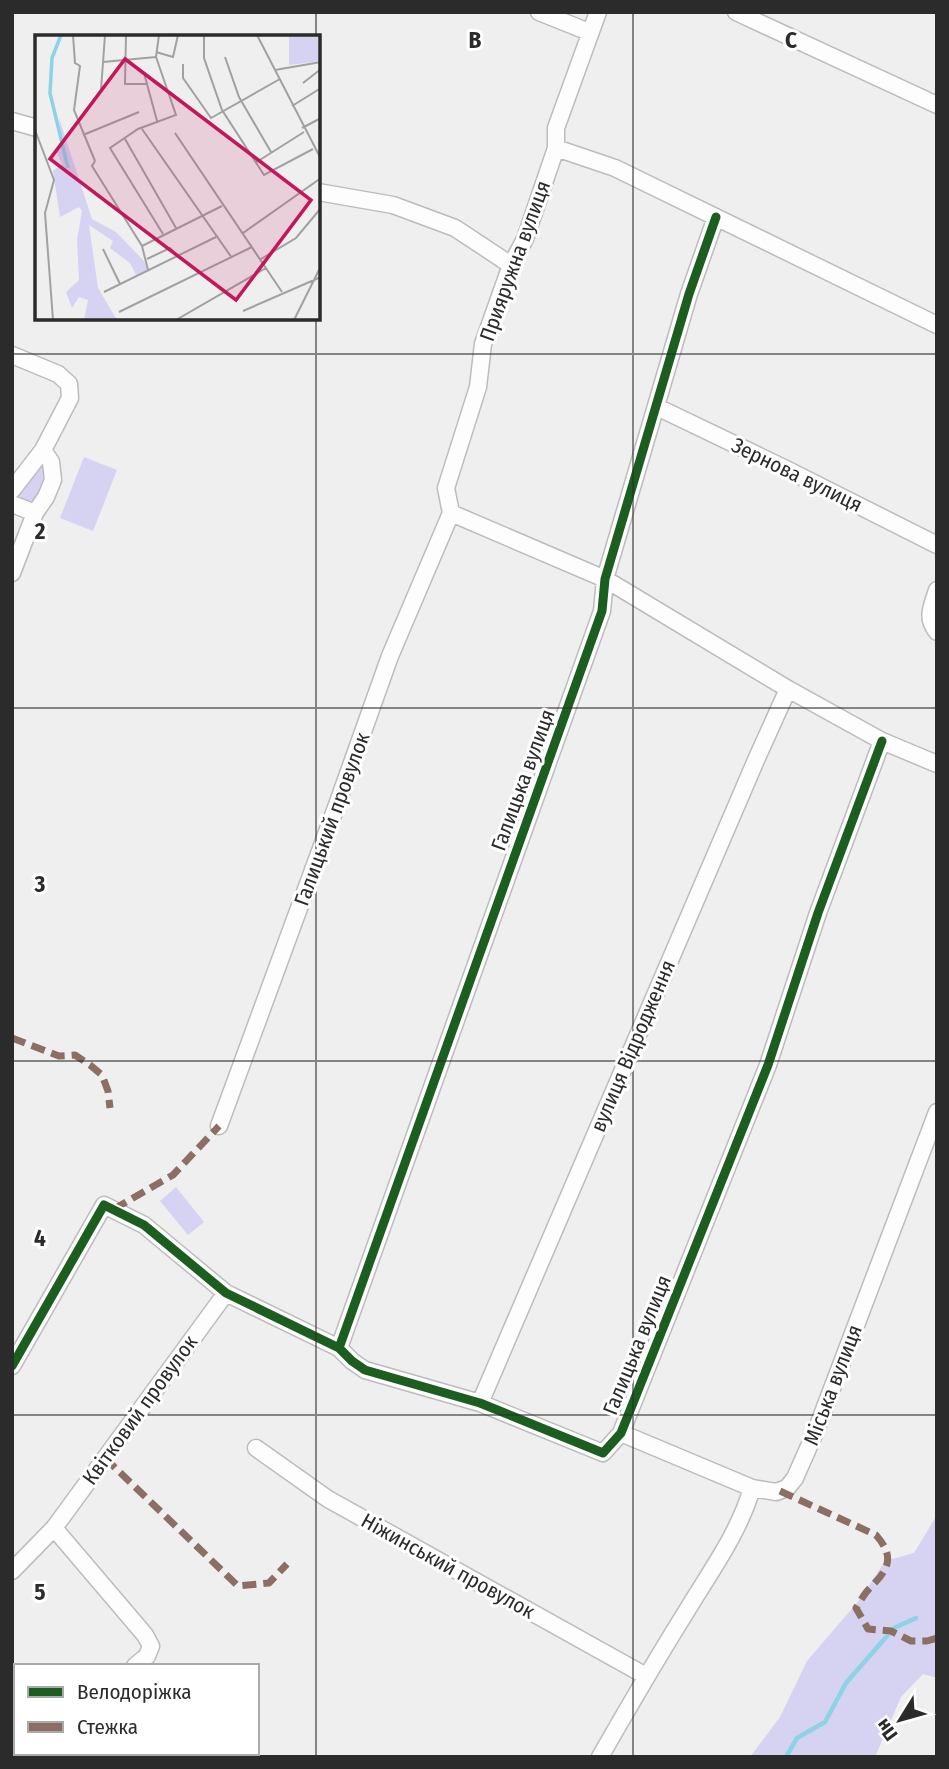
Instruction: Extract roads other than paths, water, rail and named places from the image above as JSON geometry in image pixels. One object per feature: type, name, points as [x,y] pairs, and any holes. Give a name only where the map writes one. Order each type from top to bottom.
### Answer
[{"type":"street","points":[[539,12],[589,32]]},
{"type":"street","name":"Прияружна вулиця","points":[[451,513],[446,488],[478,387],[484,344],[511,265],[525,239],[556,148],[556,128],[598,12]]},
{"type":"street","points":[[736,12],[937,105]]},
{"type":"street","points":[[12,121],[35,127]]},
{"type":"street","points":[[556,148],[615,168],[937,325]]},
{"type":"street","points":[[320,192],[393,205],[456,228],[511,265]]},
{"type":"street","name":"Галицька вулиця","points":[[340,1348],[602,611],[605,579],[689,294],[716,217]]},
{"type":"street","points":[[12,355],[58,374],[69,384],[70,398],[43,450],[12,490]]},
{"type":"street","name":"Зернова вулиця","points":[[657,407],[937,545]]},
{"type":"street","points":[[12,573],[35,513],[53,480],[51,462],[43,450]]},
{"type":"street","points":[[12,504],[35,513]]},
{"type":"street","points":[[451,513],[605,579],[788,690],[883,741],[937,764]]},
{"type":"street","name":"Галицький провулок","points":[[219,1126],[390,656],[451,513]]},
{"type":"street","points":[[937,590],[929,615],[931,625],[937,632]]},
{"type":"street","name":"вулиця Відродження","points":[[480,1403],[788,690]]},
{"type":"street","name":"Галицька вулиця","points":[[12,1366],[104,1205],[144,1225],[226,1293],[340,1348],[365,1370],[480,1403],[603,1453],[621,1433],[768,1065],[818,913],[883,741]]},
{"type":"street","name":"Міська вулиця","points":[[621,1433],[752,1488],[776,1492],[786,1488],[795,1478],[817,1428],[937,1112]]},
{"type":"street","name":"Квітковий провулок","points":[[12,1571],[54,1528],[226,1293]]},
{"type":"street","name":"Ніжинський провулок","points":[[256,1448],[328,1499],[646,1676]]},
{"type":"street","points":[[600,1757],[646,1676],[725,1549],[745,1510],[752,1488]]},
{"type":"street","points":[[54,1528],[145,1635],[151,1646],[147,1656],[137,1664]]},
{"type":"waterway","points":[[786,1757],[797,1738],[825,1722],[846,1683],[894,1628],[916,1618]]}]
